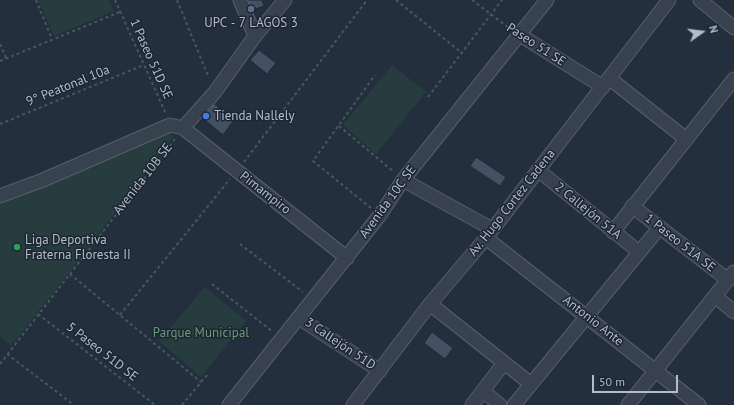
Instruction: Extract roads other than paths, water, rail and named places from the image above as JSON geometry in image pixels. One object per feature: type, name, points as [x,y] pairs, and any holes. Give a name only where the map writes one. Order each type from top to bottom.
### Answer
[{"type":"street","points":[[240,0],[255,36]]},
{"type":"street","name":"Avenida 10B SE","points":[[0,196],[177,126],[215,92],[255,36],[285,0]]},
{"type":"street","name":"Avenida 10C SE","points":[[229,405],[347,258],[380,215],[403,180],[547,0]]},
{"type":"street","name":"Av. Hugo Cortez Cadena","points":[[360,402],[380,371],[430,304],[489,234],[669,0]]},
{"type":"street","points":[[700,0],[734,28]]},
{"type":"street","name":"Paseo 51 SE","points":[[520,35],[606,83],[686,139]]},
{"type":"street","points":[[613,232],[632,206],[734,79]]},
{"type":"street","name":"Pimampiro","points":[[177,126],[237,171],[347,258]]},
{"type":"street","name":"2 Callejón 51A","points":[[538,170],[639,252]]},
{"type":"street","name":"Antonio Ante","points":[[403,180],[489,234],[587,316],[699,405]]},
{"type":"street","name":"1 Paseo 51A SE","points":[[632,206],[731,276]]},
{"type":"street","points":[[514,405],[660,227]]},
{"type":"street","points":[[628,405],[731,276]]},
{"type":"street","points":[[715,296],[734,312]]},
{"type":"street","points":[[430,304],[531,384]]},
{"type":"street","name":"3 Callejón 51D","points":[[299,318],[380,371]]},
{"type":"street","points":[[472,405],[504,363]]},
{"type":"street","points":[[483,391],[500,405]]},
{"type":"place","name":"UPC - 7 LAGOS 3","points":[[251,9]]},
{"type":"place","name":"Tienda Nallely","points":[[206,116]]},
{"type":"place","name":"Liga Deportiva Fraterna Floresta II","points":[[17,247]]},
{"type":"park label","name":"Parque Municipal","points":[[201,333]]}]
